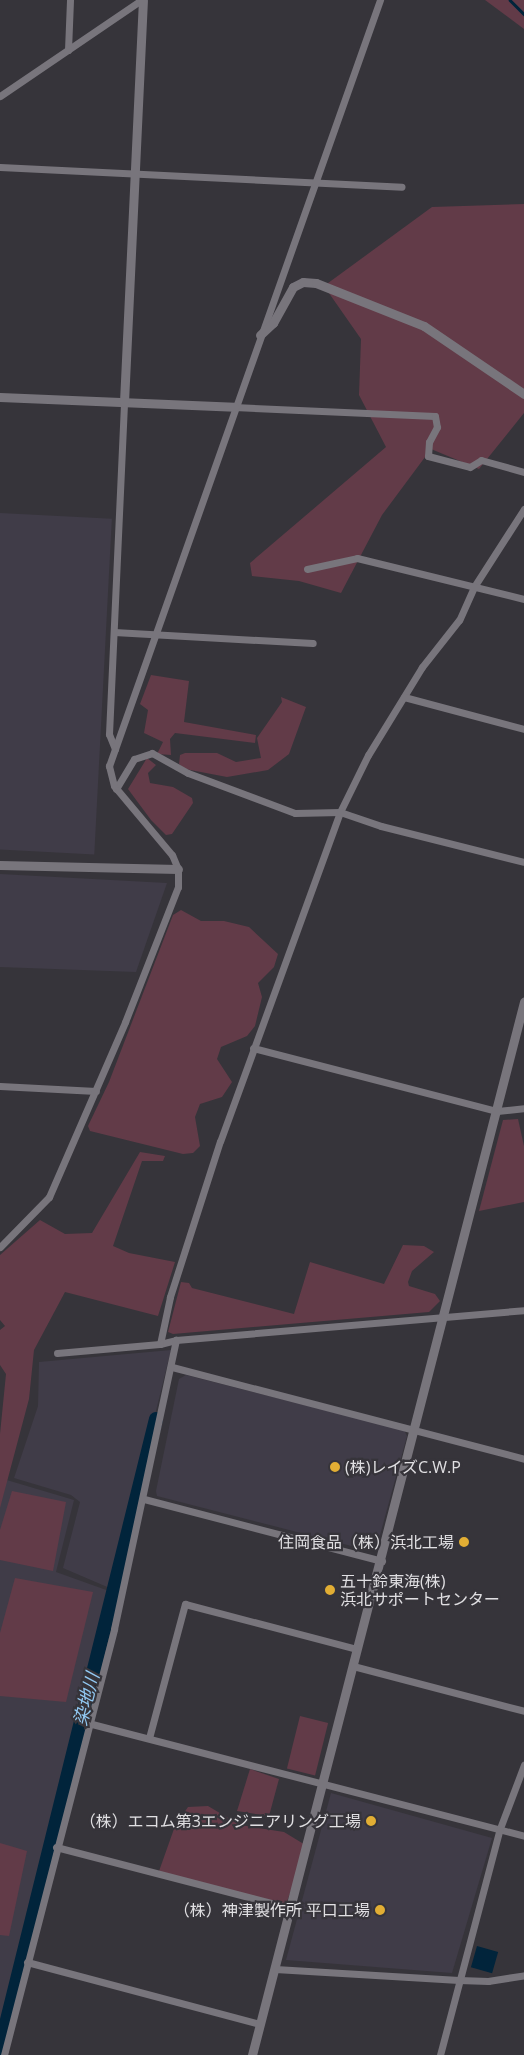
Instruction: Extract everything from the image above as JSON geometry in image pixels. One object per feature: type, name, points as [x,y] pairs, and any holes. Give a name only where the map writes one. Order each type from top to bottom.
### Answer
[{"type":"street","points":[[68,50],[70,0]]},
{"type":"street","points":[[0,96],[142,0]]},
{"type":"street","points":[[114,749],[109,734],[142,0]]},
{"type":"street","points":[[0,1247],[50,1197],[96,1091],[178,887],[178,870],[172,855],[116,789],[109,766],[154,633],[380,0]]},
{"type":"street","points":[[0,167],[402,187]]},
{"type":"street","points":[[260,335],[273,323],[293,287],[303,282],[316,282],[424,326],[524,394]]},
{"type":"street","points":[[0,397],[435,416],[437,427],[429,442],[428,456],[470,467],[481,460],[524,472]]},
{"type":"street","points":[[160,1344],[170,1297],[253,1048],[340,812],[368,755],[404,697],[459,620],[474,587],[524,509]]},
{"type":"street","points":[[307,569],[357,558],[524,600]]},
{"type":"street","points":[[114,632],[313,643]]},
{"type":"street","points":[[404,697],[524,729]]},
{"type":"street","points":[[116,789],[134,759],[152,753],[188,773],[295,813],[340,812],[380,826],[524,862]]},
{"type":"street","points":[[0,865],[178,870]]},
{"type":"street","points":[[252,2055],[382,1561],[524,1002]]},
{"type":"street","points":[[253,1048],[496,1111],[524,1108]]},
{"type":"street","points":[[0,1086],[96,1091]]},
{"type":"street","points":[[57,1352],[524,1310]]},
{"type":"street","points":[[4,2055],[88,1723],[114,1629],[144,1499],[176,1340]]},
{"type":"street","points":[[172,1367],[524,1458]]},
{"type":"street","points":[[144,1499],[382,1561]]},
{"type":"street","points":[[149,1738],[185,1604],[358,1649]]},
{"type":"street","points":[[353,1666],[524,1711]]},
{"type":"street","points":[[88,1723],[524,1836]]},
{"type":"street","points":[[440,2055],[499,1831],[524,1765]]},
{"type":"street","points":[[56,1847],[291,1908]]},
{"type":"street","points":[[27,1962],[260,2024]]},
{"type":"street","points":[[275,1969],[488,1981],[524,1975]]},
{"type":"shaded area","points":[[485,0],[524,0],[524,29]]},
{"type":"shaded area","points":[[524,204],[524,413],[479,469],[431,449],[382,515],[341,593],[299,581],[252,576],[250,563],[386,447],[359,395],[361,339],[324,286],[432,207]]},
{"type":"shaded area","points":[[0,513],[112,519],[94,854],[0,849]]},
{"type":"shaded area","points":[[151,675],[189,681],[184,722],[256,735],[255,743],[175,733],[170,739],[171,755],[157,754],[163,742],[144,733],[148,710],[140,704]]},
{"type":"shaded area","points":[[281,697],[306,707],[289,754],[268,770],[227,777],[185,769],[179,764],[180,755],[185,753],[217,753],[236,762],[261,758],[257,738],[282,702]]},
{"type":"shaded area","points":[[147,758],[156,765],[148,773],[150,783],[173,787],[192,798],[193,803],[172,834],[166,835],[151,820],[128,789]]},
{"type":"shaded area","points":[[0,874],[167,883],[136,972],[0,967]]},
{"type":"shaded area","points":[[181,910],[201,921],[224,921],[249,927],[278,954],[274,967],[258,983],[262,997],[255,1026],[247,1036],[221,1047],[217,1059],[232,1082],[222,1097],[200,1104],[195,1117],[200,1146],[193,1153],[183,1154],[90,1131],[88,1126],[109,1082],[173,915]]},
{"type":"shaded area","points":[[518,1119],[524,1146],[524,1202],[479,1211],[503,1120]]},
{"type":"shaded area","points":[[140,1152],[165,1156],[163,1161],[142,1161],[113,1246],[129,1253],[175,1262],[158,1316],[65,1292],[34,1350],[29,1399],[0,1508],[0,1434],[6,1374],[0,1365],[0,1330],[5,1326],[0,1320],[0,1255],[40,1220],[65,1234],[92,1233]]},
{"type":"shaded area","points":[[403,1245],[424,1246],[434,1252],[412,1271],[408,1282],[409,1286],[435,1294],[440,1301],[429,1312],[173,1334],[168,1332],[181,1282],[189,1283],[192,1288],[294,1314],[310,1262],[384,1284]]},
{"type":"shaded area","points":[[171,1350],[112,1589],[63,1568],[80,1502],[71,1495],[14,1478],[38,1406],[39,1362]]},
{"type":"shaded area","points":[[186,1375],[404,1430],[407,1436],[377,1546],[367,1550],[157,1496],[156,1491],[179,1379]]},
{"type":"shaded area","points":[[0,1478],[74,1500],[56,1572],[109,1591],[0,2035]]},
{"type":"shaded area","points":[[12,1491],[66,1502],[53,1571],[0,1560],[0,1530]]},
{"type":"shaded area","points":[[15,1578],[93,1592],[66,1702],[0,1696],[0,1633]]},
{"type":"shaded area","points":[[300,1716],[328,1723],[315,1775],[287,1768]]},
{"type":"shaded area","points":[[250,1769],[279,1779],[269,1816],[237,1811]]},
{"type":"shaded area","points":[[331,1793],[492,1838],[452,1973],[286,1960]]},
{"type":"shaded area","points":[[208,1806],[240,1825],[284,1832],[307,1846],[285,1907],[158,1874],[175,1826],[188,1807]]},
{"type":"shaded area","points":[[0,1843],[27,1851],[9,1936],[0,1935]]},
{"type":"water","points":[[477,1946],[498,1952],[492,1973],[471,1967]]},
{"type":"waterway","points":[[510,0],[524,14]]},
{"type":"waterway","name":"染地川","points":[[0,2048],[156,1419]]},
{"type":"place","name":"(株)レイズC.W.P","points":[[335,1467]]},
{"type":"place","name":"住岡食品（株）浜北工場","points":[[464,1542]]},
{"type":"place","name":"五十鈴東海(株) 浜北サポートセンター","points":[[330,1590]]},
{"type":"place","name":"（株）エコム第3エンジニアリング工場","points":[[371,1821]]},
{"type":"place","name":"（株）神津製作所 平口工場","points":[[380,1910]]}]
